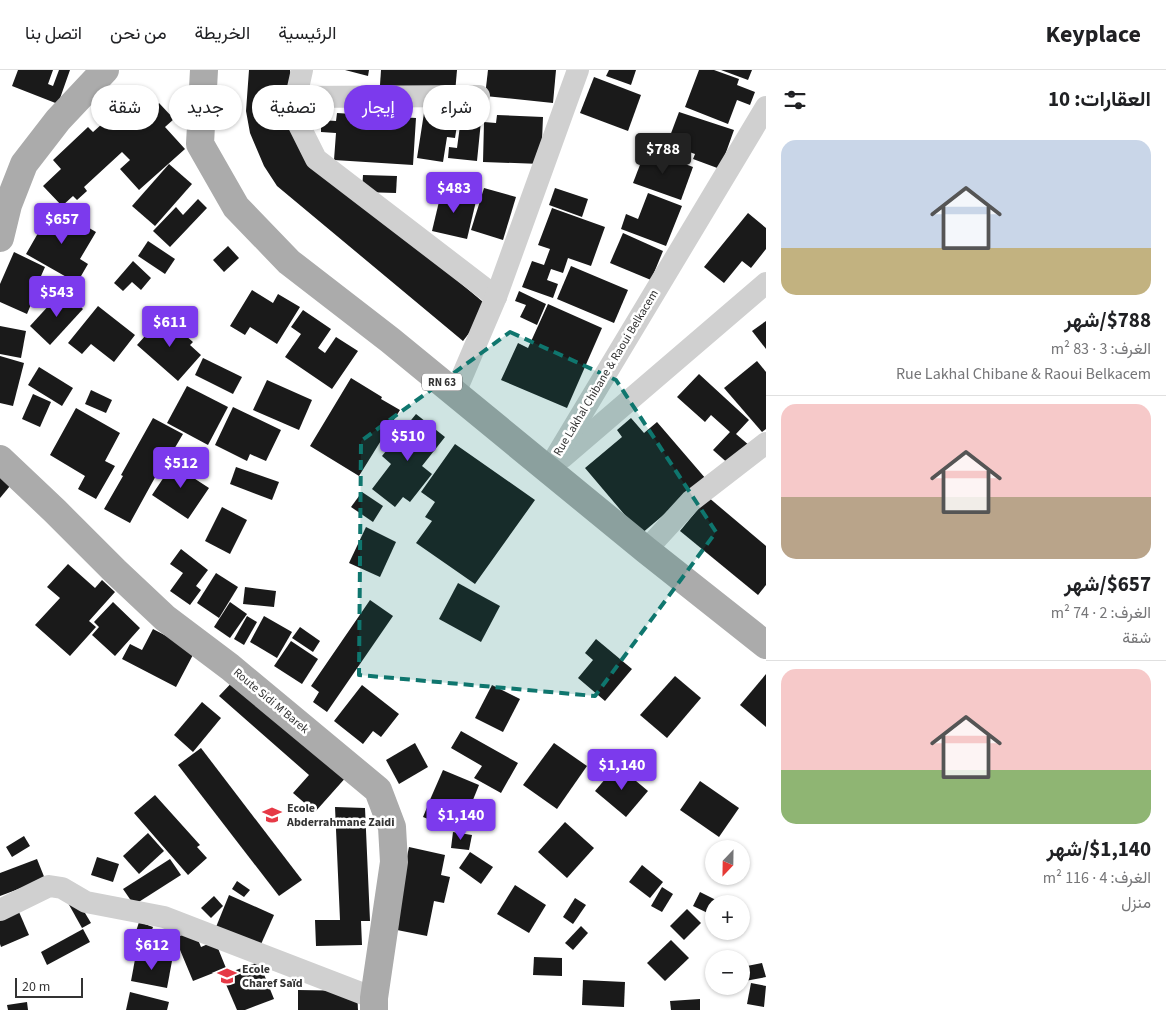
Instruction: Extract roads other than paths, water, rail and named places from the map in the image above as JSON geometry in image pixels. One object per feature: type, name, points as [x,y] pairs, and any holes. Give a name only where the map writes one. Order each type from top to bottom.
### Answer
[{"type":"main road","points":[[0,238],[8,205],[24,164],[58,120],[105,70]]},
{"type":"main road","name":"RN 63","points":[[204,70],[200,144],[236,207],[289,262],[390,340],[646,550],[766,645]]},
{"type":"main road","name":"Route Sidi M'Barek","points":[[0,459],[55,511],[114,572],[165,618],[230,667],[378,790],[392,827],[394,862],[374,1004]]},
{"type":"street","points":[[299,85],[302,70]]},
{"type":"street","points":[[455,393],[496,298],[578,70]]},
{"type":"street","points":[[334,97],[423,96]]},
{"type":"street","name":"Rue Lakhal Chibane & Raoui Belkacem","points":[[548,470],[766,107]]},
{"type":"street","points":[[301,130],[316,159],[496,298]]},
{"type":"street","name":"Rue Lakhal Chibane & Raoui Belkacem","points":[[548,470],[766,283]]},
{"type":"street","points":[[646,550],[691,501],[766,443]]},
{"type":"street","points":[[0,910],[49,886],[62,888],[86,902],[164,917],[374,1004]]},
{"type":"place","name":"Ecole Abderrahmane Zaidi","points":[[272,815]]},
{"type":"place","name":"Ecole Charef Saïd","points":[[227,976]]}]
